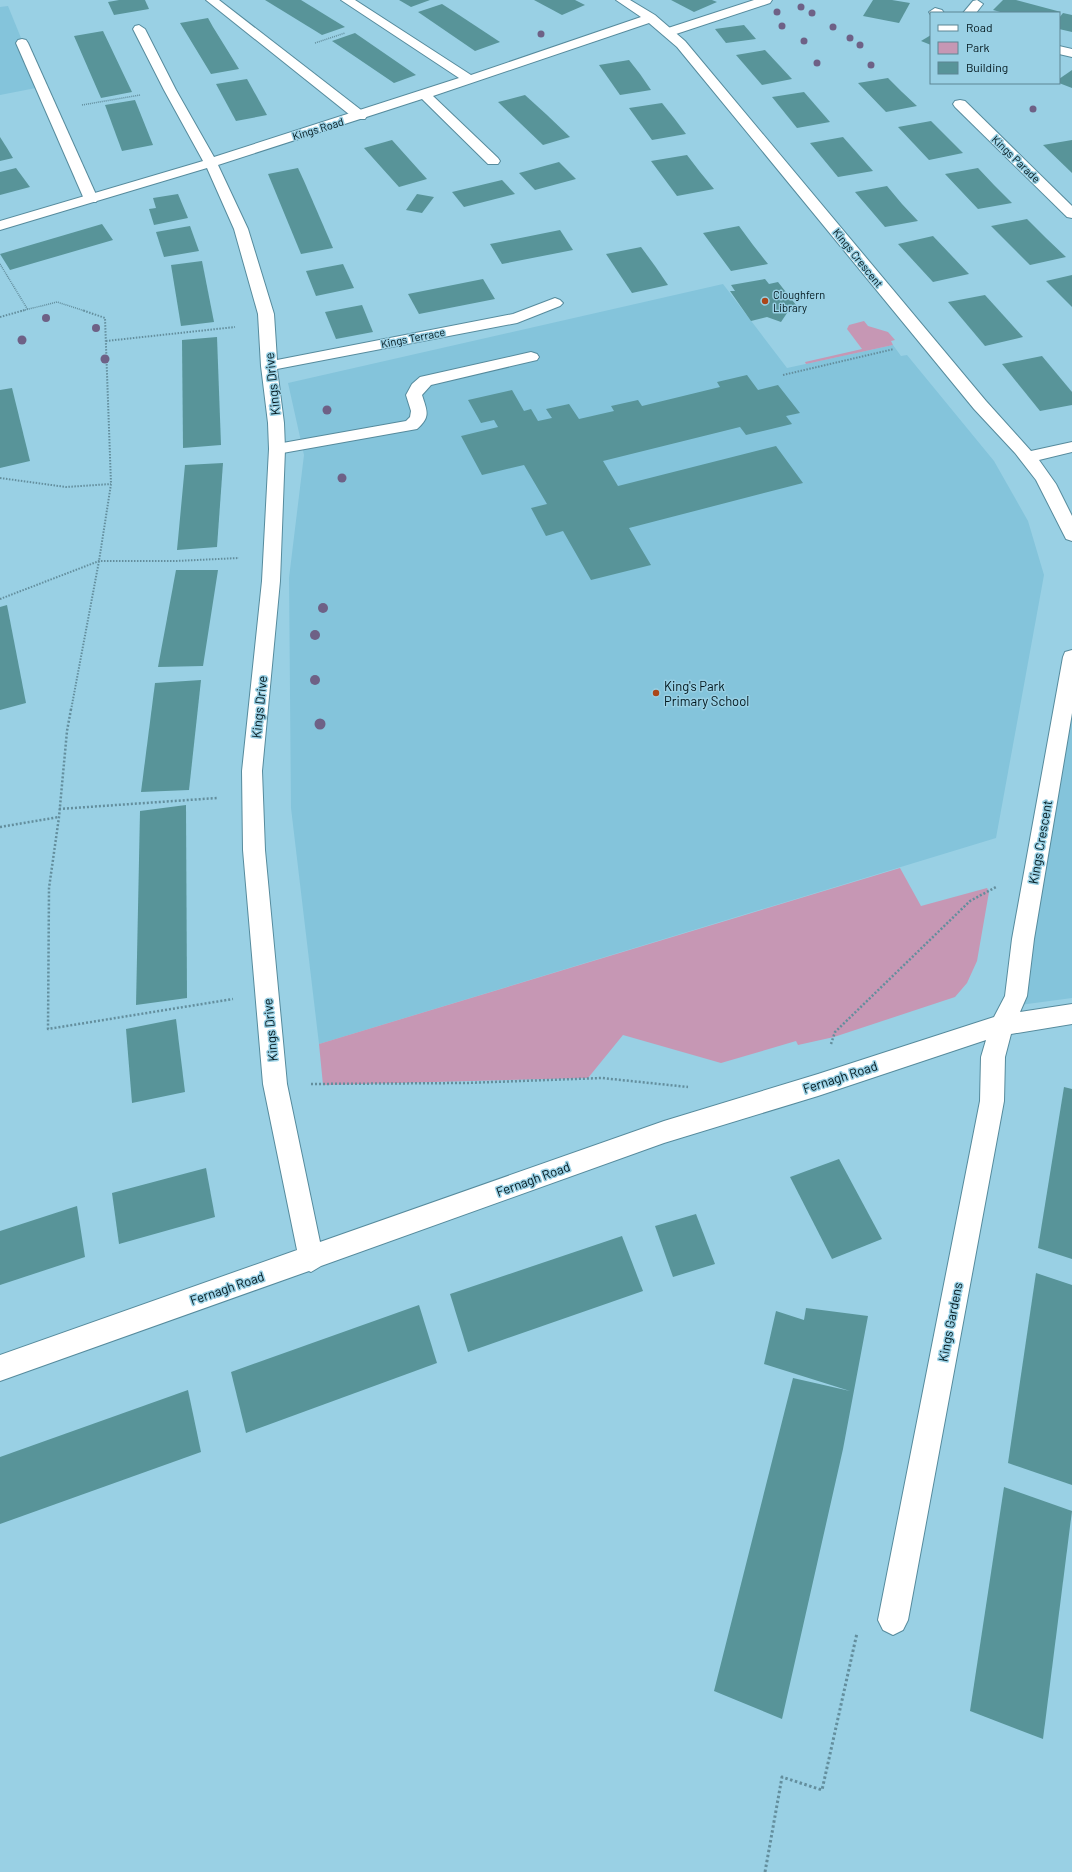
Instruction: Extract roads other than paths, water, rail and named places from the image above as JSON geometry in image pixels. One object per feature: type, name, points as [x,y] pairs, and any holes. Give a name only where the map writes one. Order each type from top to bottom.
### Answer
[{"type":"street","points":[[212,0],[360,116]]},
{"type":"street","points":[[348,0],[468,79]]},
{"type":"street","name":"Kings Crescent","points":[[622,0],[651,18],[669,32],[681,44],[980,406],[1027,457],[1042,476],[1061,510],[1072,535]]},
{"type":"street","points":[[669,32],[766,0]]},
{"type":"street","name":"Kings Road","points":[[0,226],[360,116],[651,18]]},
{"type":"street","points":[[139,29],[170,90],[211,162]]},
{"type":"street","points":[[22,43],[91,199]]},
{"type":"street","points":[[1060,50],[1072,53]]},
{"type":"street","points":[[424,94],[493,161]]},
{"type":"street","name":"Kings Parade","points":[[960,104],[1072,214]]},
{"type":"street","name":"Kings Drive","points":[[211,162],[241,229],[266,314],[269,366],[276,423],[277,449],[271,581],[252,772],[254,850],[275,1084],[311,1259]]},
{"type":"street","name":"Kings Terrace","points":[[269,366],[517,318],[555,303]]},
{"type":"street","points":[[277,449],[411,425],[418,419],[419,411],[414,395],[418,388],[426,381],[531,357]]},
{"type":"street","points":[[1027,457],[1072,447]]},
{"type":"street","name":"Kings Crescent","points":[[1002,1024],[1016,996],[1023,939],[1072,657]]},
{"type":"street","name":"Fernagh Road","points":[[0,1368],[311,1259],[664,1132],[818,1085],[1002,1024],[1072,1014]]},
{"type":"street","name":"Kings Gardens","points":[[893,1620],[992,1101],[993,1057],[1002,1024]]},
{"type":"place","name":"Cloughfern Library","points":[[765,301]]},
{"type":"place","name":"King's Park Primary School","points":[[656,693]]}]
